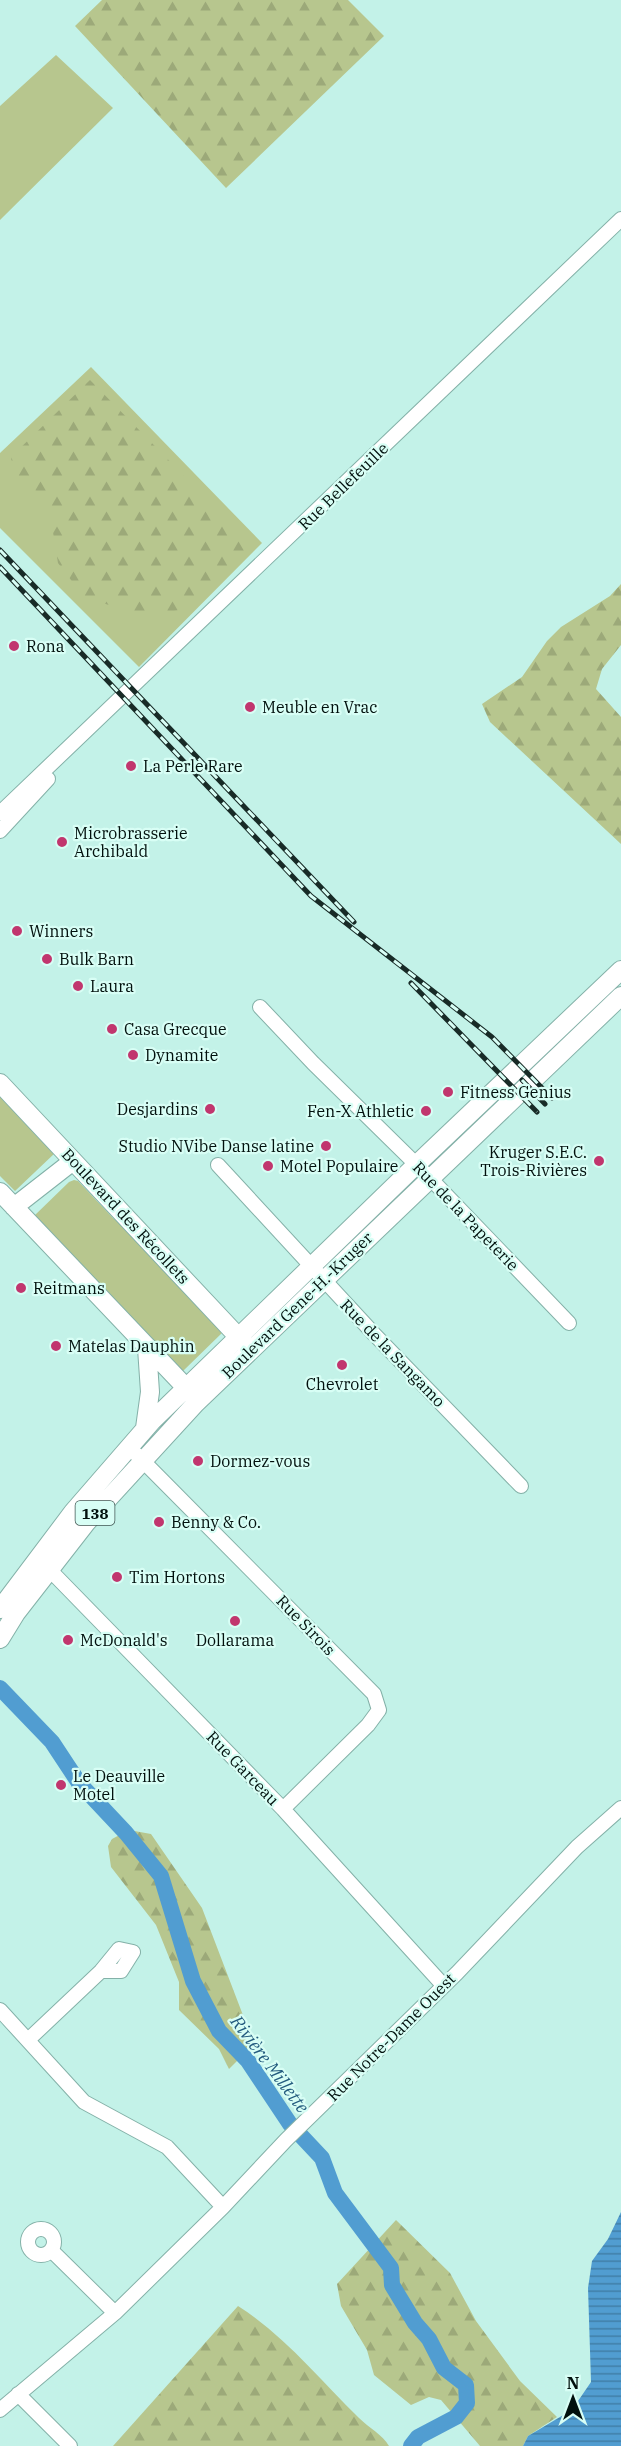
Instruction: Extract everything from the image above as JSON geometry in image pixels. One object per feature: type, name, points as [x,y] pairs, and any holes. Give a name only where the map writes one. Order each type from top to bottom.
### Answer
[{"type":"main road","name":"Boulevard Gene-H.-Kruger","points":[[0,1639],[43,1563],[129,1447],[146,1428],[186,1388],[245,1343],[318,1273],[423,1171],[621,970]]},
{"type":"main road","name":"Boulevard Gene-H.-Kruger","points":[[423,1171],[621,996]]},
{"type":"main road","name":"Boulevard des Récollets","points":[[0,1083],[245,1343]]},
{"type":"main road","points":[[14,1207],[73,1161]]},
{"type":"main road","points":[[0,1192],[199,1400]]},
{"type":"main road","name":"Boulevard Gene-H.-Kruger","points":[[0,1609],[43,1563],[86,1523],[199,1400],[245,1343]]},
{"type":"main road","points":[[146,1428],[150,1392],[147,1348]]},
{"type":"street","name":"Rue Bellefeuille","points":[[0,813],[621,219]]},
{"type":"street","name":"Rue Bellefeuille","points":[[0,831],[53,772],[65,752]]},
{"type":"street","name":"Rue de la Papeterie","points":[[260,1007],[423,1171],[569,1323]]},
{"type":"street","name":"Rue de la Sangamo","points":[[218,1165],[521,1486]]},
{"type":"street","name":"Rue Sirois","points":[[129,1447],[375,1694],[379,1710],[368,1725],[283,1809]]},
{"type":"street","name":"Rue Garceau","points":[[43,1563],[283,1809],[443,1985]]},
{"type":"street","name":"Rue Notre-Dame Ouest","points":[[6,2401],[115,2313],[223,2207],[286,2140],[443,1985],[577,1847],[621,1808]]},
{"type":"street","points":[[28,2040],[101,1971]]},
{"type":"street","points":[[0,2010],[84,2102],[167,2147],[223,2207]]},
{"type":"street","points":[[51,2250],[115,2313]]},
{"type":"street","points":[[6,2401],[70,2446]]},
{"type":"green space","points":[[102,0],[348,0],[384,36],[226,188],[75,26]]},
{"type":"green space","points":[[56,55],[113,108],[0,220],[0,106]]},
{"type":"green space","points":[[91,367],[262,543],[139,667],[0,528],[0,453]]},
{"type":"green space","points":[[90,380],[252,545],[180,610],[143,616],[84,597],[58,563],[52,526],[42,493],[15,483],[11,457]]},
{"type":"green space","points":[[621,584],[621,645],[602,669],[596,689],[621,717],[621,844],[490,722],[482,704],[522,677],[547,641],[561,627],[610,596]]},
{"type":"green space","points":[[0,1093],[55,1153],[15,1191],[0,1176]]},
{"type":"green space","points":[[78,1181],[113,1218],[130,1229],[223,1332],[183,1371],[34,1216],[69,1182]]},
{"type":"green space","points":[[129,1830],[151,1834],[202,1908],[254,2044],[229,2069],[219,2049],[179,2010],[179,1982],[156,1925],[111,1867],[108,1846],[112,1839]]},
{"type":"green space","points":[[396,2220],[450,2273],[476,2321],[520,2381],[557,2417],[528,2436],[523,2446],[480,2446],[441,2400],[429,2397],[411,2405],[374,2375],[367,2350],[341,2306],[337,2284]]},
{"type":"green space","points":[[238,2306],[286,2344],[389,2446],[113,2446]]},
{"type":"water","points":[[621,2212],[621,2446],[523,2446],[528,2436],[565,2414],[578,2401],[591,2382],[588,2288],[592,2261],[608,2239]]},
{"type":"waterway","name":"Rivière Millette","points":[[0,1688],[52,1742],[79,1783],[126,1833],[161,1876],[193,1981],[219,2031],[248,2061],[290,2124],[322,2158],[335,2193],[391,2268],[392,2285],[415,2323],[429,2339],[444,2368],[466,2385],[467,2403],[456,2417],[418,2437],[411,2446]]},
{"type":"railway","points":[[0,550],[354,922]]},
{"type":"railway","points":[[0,567],[311,896],[492,1037],[552,1098]]},
{"type":"railway","points":[[411,983],[537,1112]]},
{"type":"railway","points":[[522,1080],[545,1104]]},
{"type":"place","name":"Rona","points":[[14,646]]},
{"type":"place","name":"Meuble en Vrac","points":[[250,707]]},
{"type":"place","name":"La Perle Rare","points":[[131,766]]},
{"type":"place","name":"Microbrasserie Archibald","points":[[62,842]]},
{"type":"place","name":"Winners","points":[[17,931]]},
{"type":"place","name":"Bulk Barn","points":[[47,959]]},
{"type":"place","name":"Laura","points":[[78,986]]},
{"type":"place","name":"Casa Grecque","points":[[112,1029]]},
{"type":"place","name":"Dynamite","points":[[133,1055]]},
{"type":"place","name":"Fitness Genius","points":[[448,1092]]},
{"type":"place","name":"Desjardins","points":[[210,1109]]},
{"type":"place","name":"Fen-X Athletic","points":[[426,1111]]},
{"type":"place","name":"Studio NVibe Danse latine","points":[[326,1146]]},
{"type":"place","name":"Kruger S.E.C. Trois-Rivières","points":[[599,1161]]},
{"type":"place","name":"Motel Populaire","points":[[268,1166]]},
{"type":"place","name":"Reitmans","points":[[21,1288]]},
{"type":"place","name":"Matelas Dauphin","points":[[56,1346]]},
{"type":"place","name":"Chevrolet","points":[[342,1365]]},
{"type":"place","name":"Dormez-vous","points":[[198,1461]]},
{"type":"place","name":"Benny & Co.","points":[[159,1522]]},
{"type":"place","name":"Tim Hortons","points":[[117,1577]]},
{"type":"place","name":"Dollarama","points":[[235,1621]]},
{"type":"place","name":"McDonald's","points":[[68,1640]]},
{"type":"place","name":"Le Deauville Motel","points":[[61,1785]]}]
